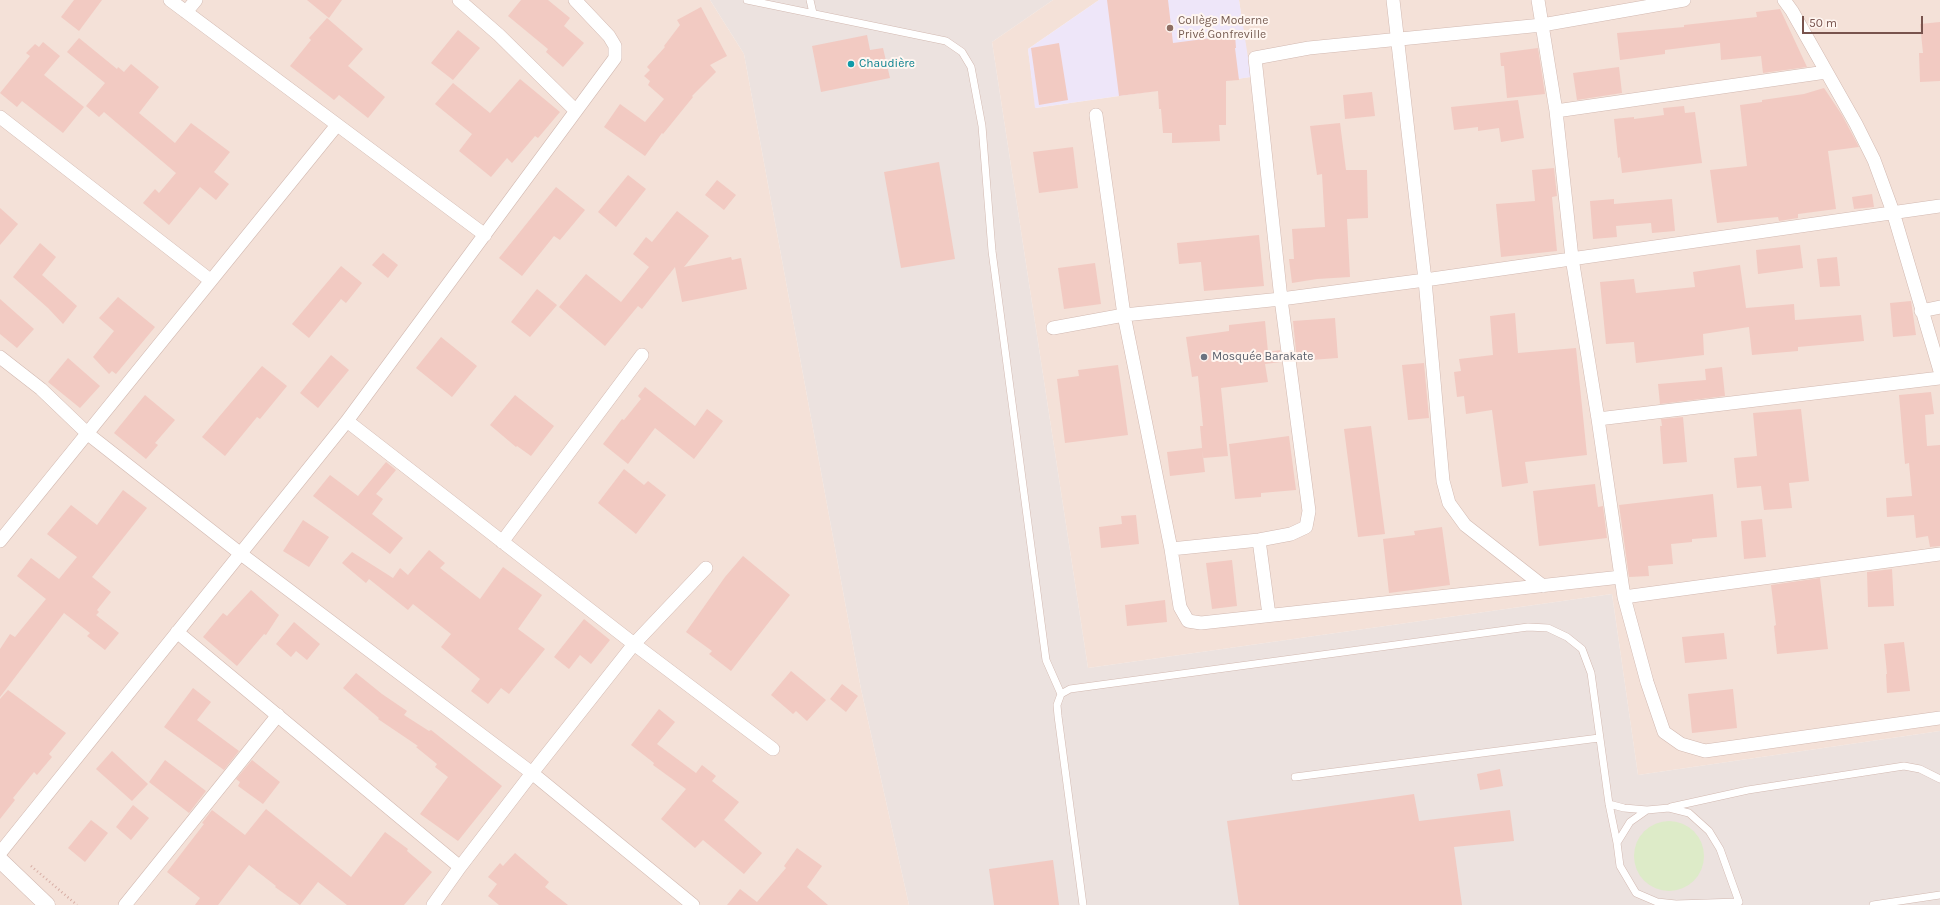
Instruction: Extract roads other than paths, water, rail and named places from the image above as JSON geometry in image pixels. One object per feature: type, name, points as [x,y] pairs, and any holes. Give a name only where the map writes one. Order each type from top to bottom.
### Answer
[{"type":"street","points":[[170,0],[485,235]]},
{"type":"street","points":[[186,12],[196,0]]},
{"type":"street","points":[[459,0],[500,35],[576,111]]},
{"type":"street","points":[[0,853],[347,421],[615,58],[615,46],[610,36],[575,0]]},
{"type":"street","points":[[1393,0],[1399,40],[1426,280],[1443,482],[1449,503],[1465,525],[1543,586]]},
{"type":"street","points":[[1538,0],[1556,111],[1572,258],[1598,419],[1624,597],[1647,682],[1664,732],[1681,744],[1705,751],[1940,718]]},
{"type":"street","points":[[1171,549],[1260,540],[1291,534],[1306,527],[1309,511],[1281,299],[1255,58],[1309,48],[1542,25],[1684,0]]},
{"type":"street","points":[[1784,0],[1792,11],[1856,124],[1874,160],[1893,212],[1940,371]]},
{"type":"street","points":[[1556,111],[1826,72]]},
{"type":"street","points":[[1096,115],[1124,315],[1171,549],[1180,607],[1188,620],[1201,623],[1621,577]]},
{"type":"street","points":[[0,117],[210,280]]},
{"type":"street","points":[[0,542],[337,124]]},
{"type":"street","points":[[1053,328],[1124,315],[1281,299],[1426,280],[1940,206]]},
{"type":"street","points":[[1921,310],[1940,307]]},
{"type":"street","points":[[502,542],[642,355]]},
{"type":"street","points":[[0,357],[41,389],[88,434],[241,554],[532,773],[693,905]]},
{"type":"street","points":[[1598,419],[1940,378]]},
{"type":"street","points":[[347,421],[772,749]]},
{"type":"street","points":[[1260,540],[1269,615]]},
{"type":"street","points":[[1624,597],[1940,554]]},
{"type":"street","points":[[433,905],[532,773],[634,644],[706,568]]},
{"type":"street","points":[[177,632],[460,867]]},
{"type":"street","points":[[125,905],[278,715]]},
{"type":"street","points":[[0,860],[47,905]]},
{"type":"lane","points":[[747,0],[946,40],[962,52],[971,67],[982,126],[992,252],[1046,660],[1061,694]]},
{"type":"lane","points":[[810,0],[813,13]]},
{"type":"lane","points":[[1083,905],[1057,704],[1061,694],[1070,689],[1528,628],[1548,628],[1567,637],[1582,649],[1591,673],[1599,738],[1620,866],[1636,893],[1657,902],[1676,904],[1740,904],[1720,850],[1709,831],[1689,813],[1669,808]]},
{"type":"lane","points":[[1295,777],[1599,738]]},
{"type":"lane","points":[[1609,804],[1624,808],[1647,810],[1669,808],[1748,790],[1904,766],[1920,769],[1940,779]]},
{"type":"lane","points":[[1617,843],[1630,822],[1647,810]]},
{"type":"lane","points":[[1873,905],[1940,895]]},
{"type":"place","name":"Collège Moderne Privé Gonfreville","points":[[1170,28]]},
{"type":"place","name":"Chaudière","points":[[851,64]]},
{"type":"place","name":"Mosquée Barakate","points":[[1204,357]]}]
